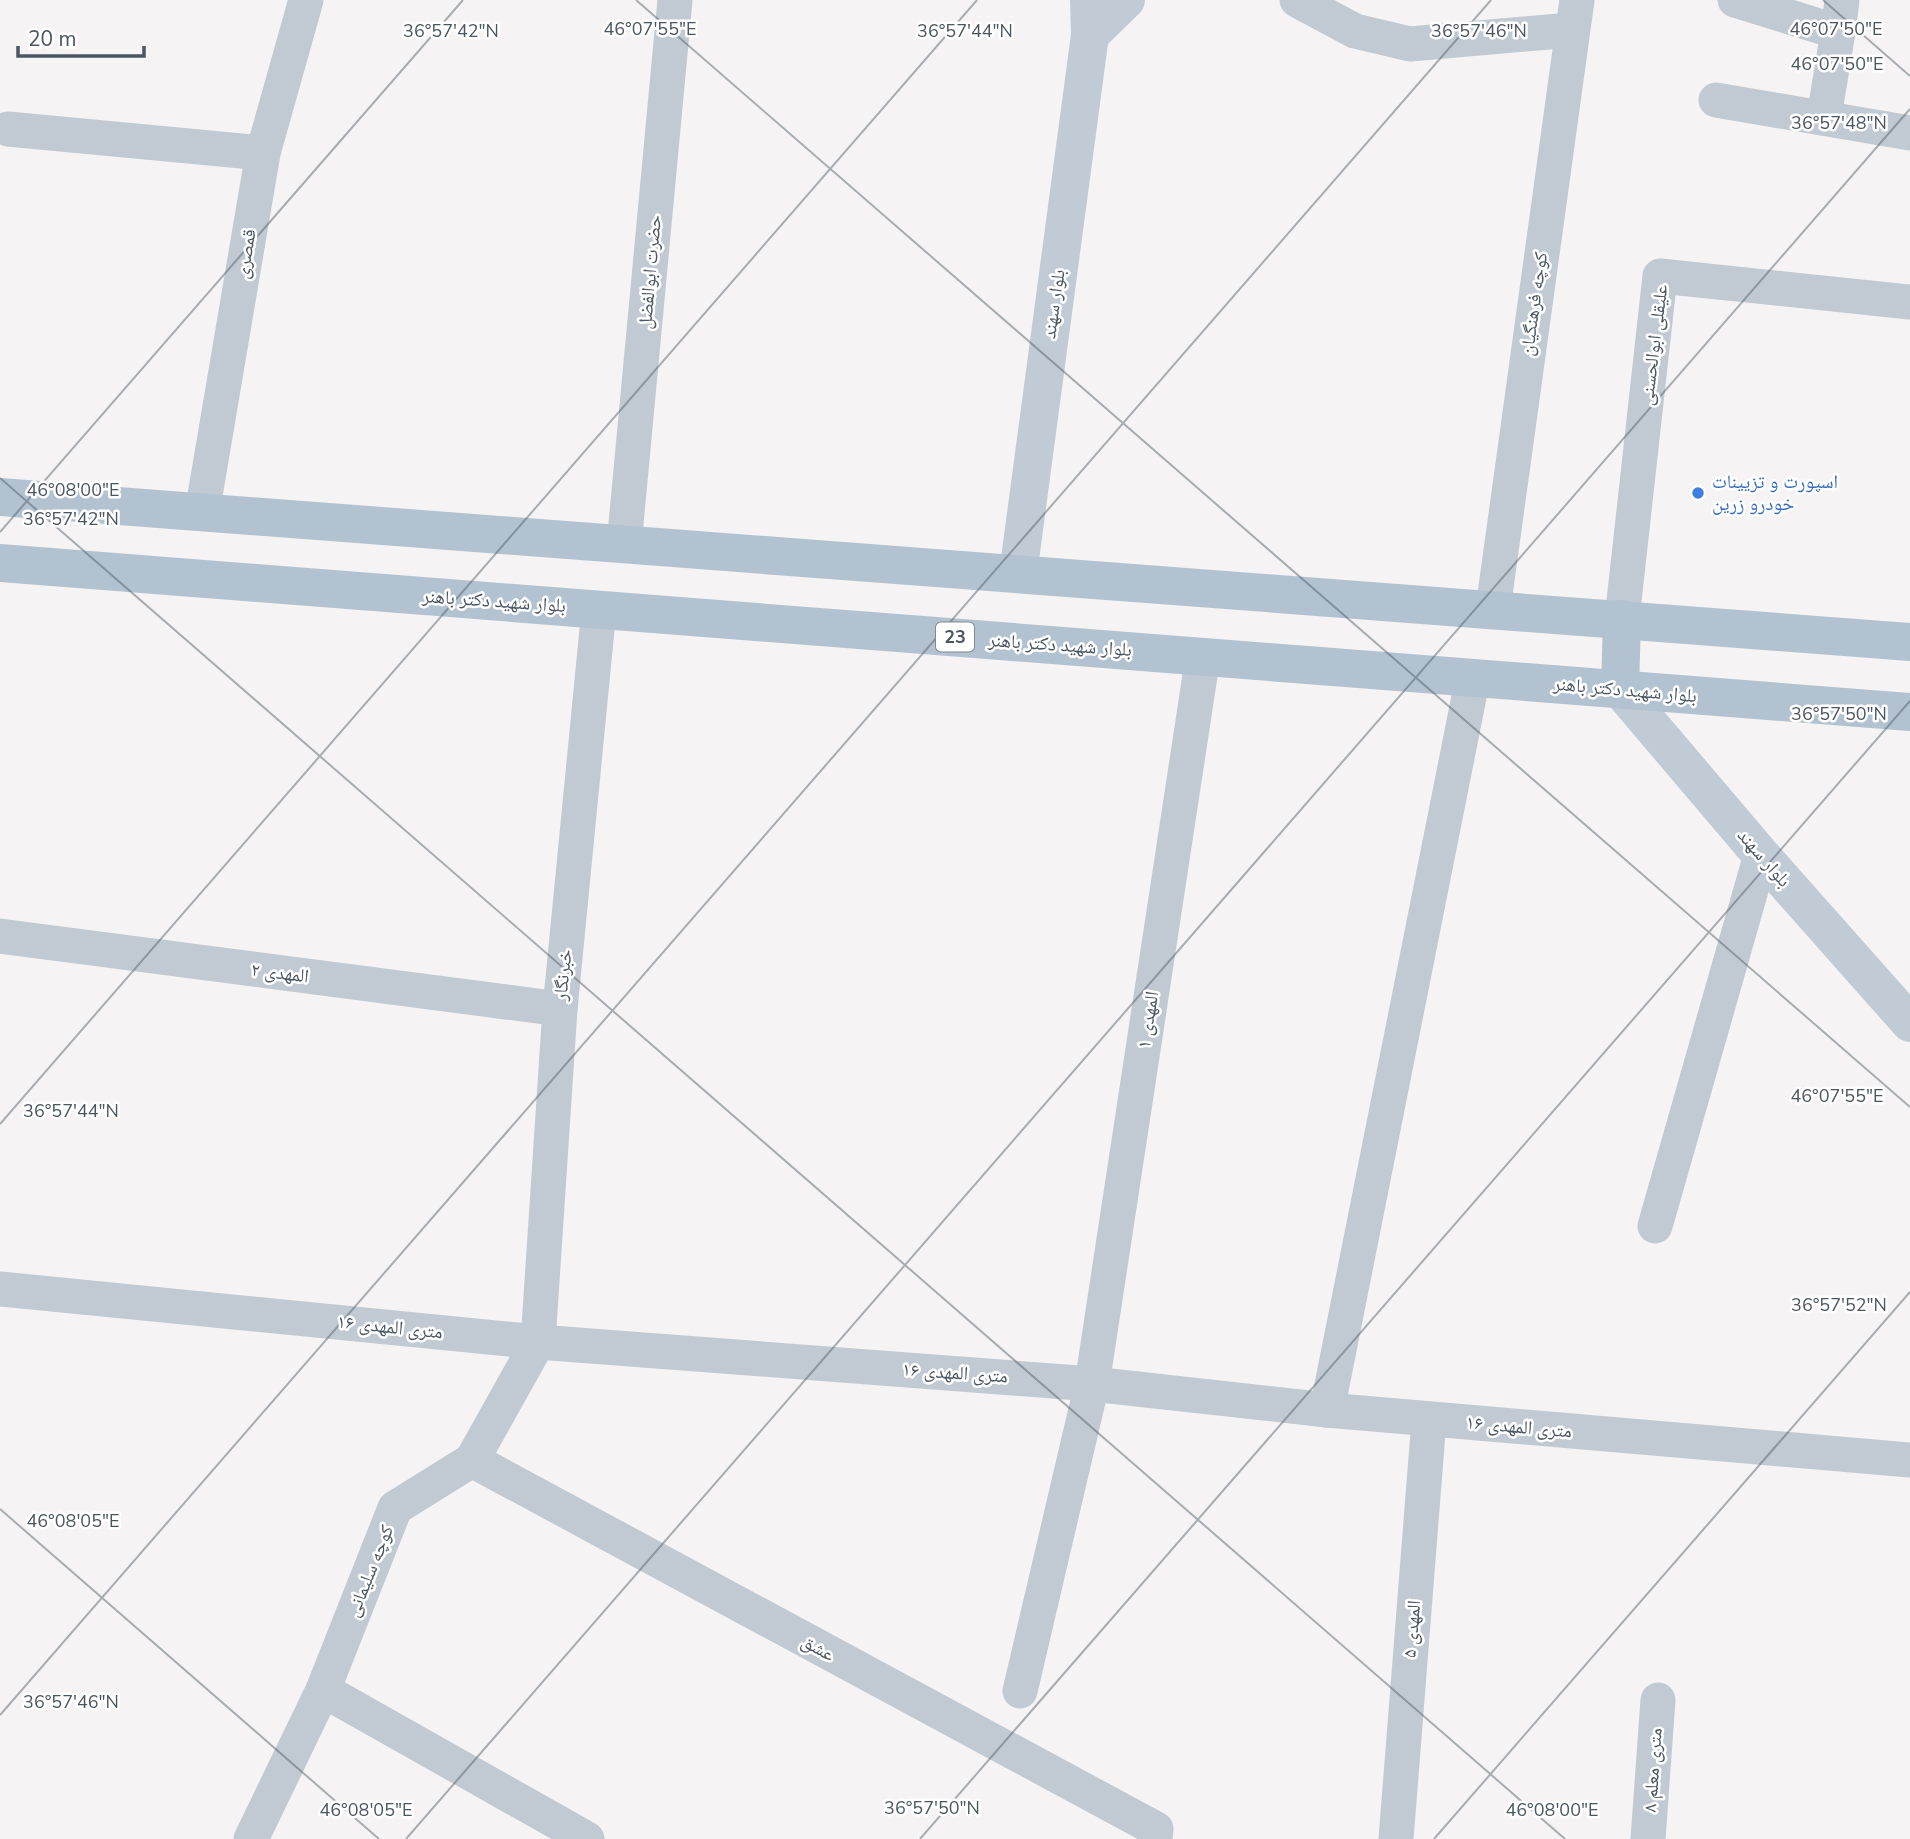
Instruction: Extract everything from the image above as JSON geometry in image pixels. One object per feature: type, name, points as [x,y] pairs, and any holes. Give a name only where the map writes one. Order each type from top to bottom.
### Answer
[{"type":"main road","points":[[0,497],[1910,642]]},
{"type":"main road","name":"بلوار شهید دکتر باهنر","points":[[0,563],[1910,712]]},
{"type":"main road","points":[[1620,689],[1622,619]]},
{"type":"street","name":"قمصری","points":[[202,513],[262,153],[306,0]]},
{"type":"street","name":"حضرت ابوالفضل","points":[[624,545],[675,0]]},
{"type":"street","name":"بلوار سهند","points":[[1018,574],[1089,17],[1126,0]]},
{"type":"street","points":[[1297,0],[1355,31],[1410,44],[1574,15]]},
{"type":"street","points":[[1735,0],[1840,16],[1824,117]]},
{"type":"street","name":"کوچه فرهنگیان","points":[[1493,609],[1574,15]]},
{"type":"street","points":[[1716,100],[1910,133]]},
{"type":"street","points":[[8,129],[262,153]]},
{"type":"street","name":"علیقلی ابوالحسنی","points":[[1622,619],[1660,276],[1910,302]]},
{"type":"street","name":"خبرنگار","points":[[538,1342],[560,1009],[599,609]]},
{"type":"street","name":"المهدی ۱","points":[[1020,1690],[1092,1384],[1203,656]]},
{"type":"street","points":[[1327,1410],[1473,677]]},
{"type":"street","name":"بلوار سهند","points":[[1620,689],[1761,855],[1910,1023]]},
{"type":"street","points":[[1654,1226],[1761,855]]},
{"type":"street","name":"المهدی ۲","points":[[0,936],[560,1009]]},
{"type":"street","name":"۱۶ متری المهدی","points":[[0,1289],[538,1342],[1092,1384],[1429,1420],[1910,1460]]},
{"type":"street","name":"کوچه سلیمانی","points":[[251,1839],[323,1690],[395,1508],[472,1460],[538,1342]]},
{"type":"street","name":"المهدی ۵","points":[[1396,1839],[1429,1420]]},
{"type":"street","name":"عشق","points":[[472,1460],[1156,1829],[1155,1839]]},
{"type":"street","points":[[323,1690],[587,1839]]},
{"type":"street","name":"۸ متری معلم","points":[[1648,1839],[1658,1700]]},
{"type":"place","name":"اسپورت و تزیینات خودرو زرین","points":[[1698,493]]}]
